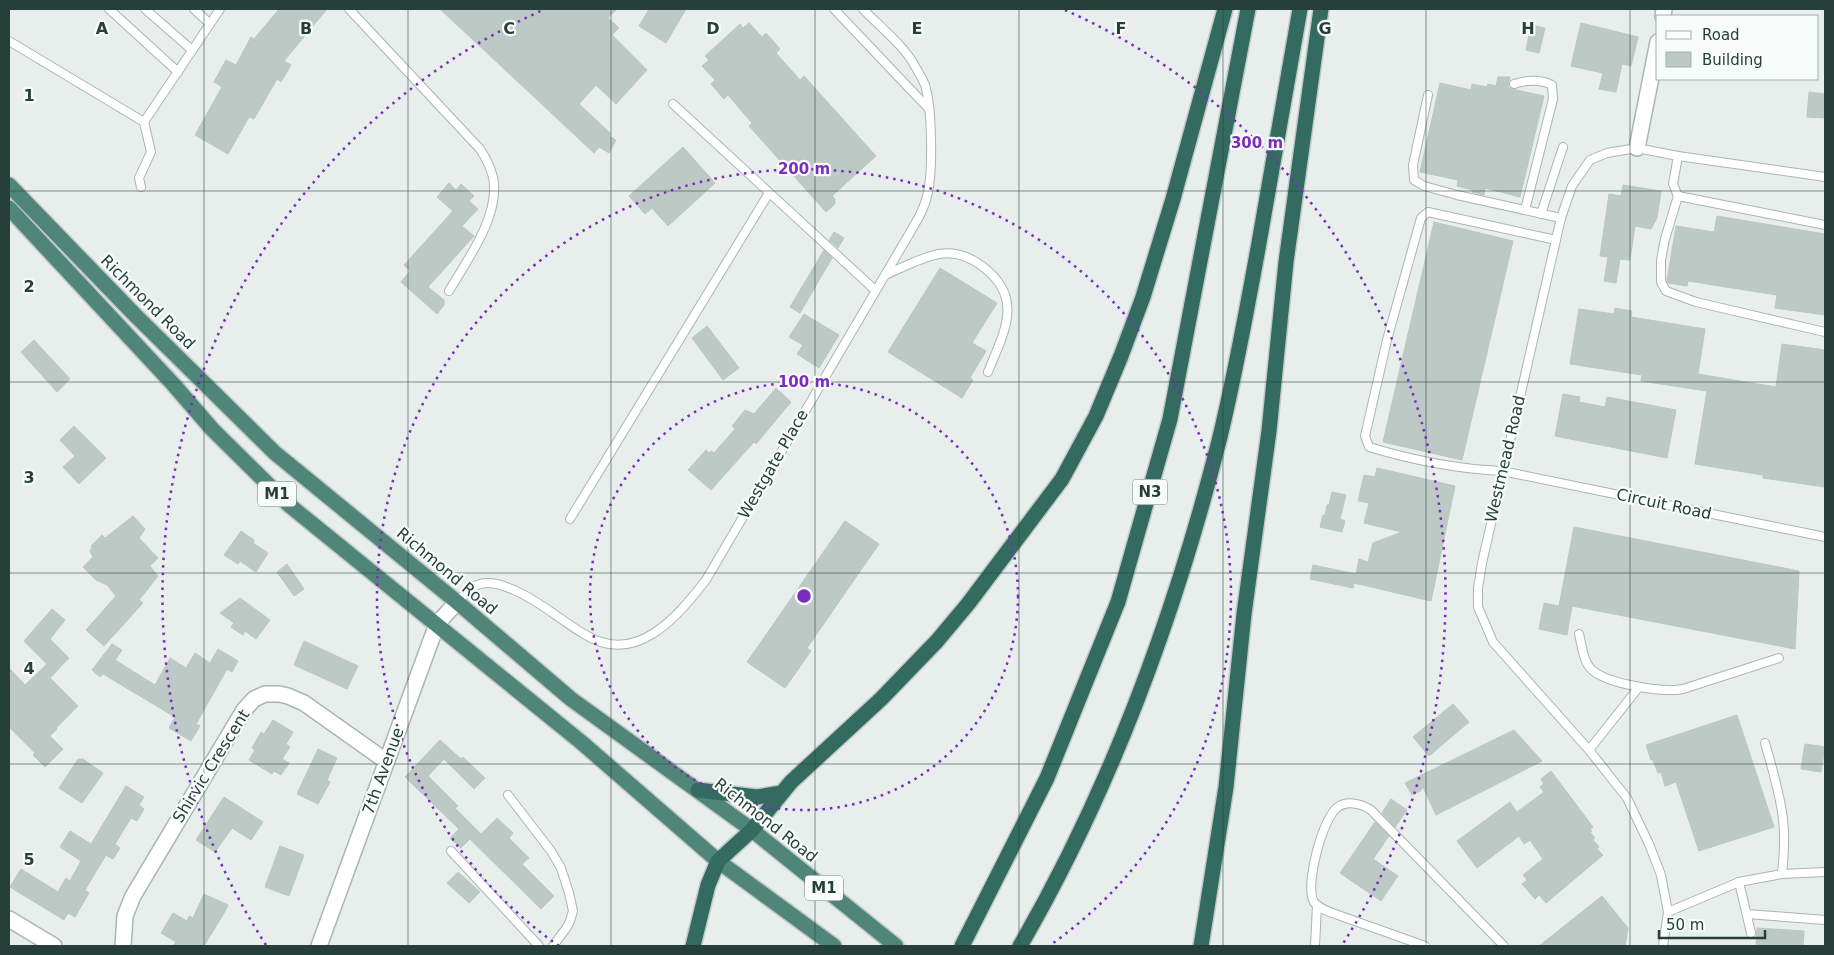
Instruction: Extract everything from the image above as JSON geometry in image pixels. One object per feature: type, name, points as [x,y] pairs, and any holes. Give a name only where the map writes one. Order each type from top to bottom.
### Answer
[{"type":"highway","points":[[693,946],[708,885],[718,861],[752,830],[781,793],[881,699],[937,641],[980,590],[1062,479],[1096,416],[1143,297],[1173,199],[1225,9]]},
{"type":"highway","name":"N3","points":[[962,946],[1047,778],[1118,602],[1170,419],[1248,9]]},
{"type":"highway","points":[[1020,946],[1091,811],[1164,630],[1193,537],[1219,440],[1243,329],[1300,9]]},
{"type":"highway","points":[[1201,946],[1226,787],[1244,614],[1269,431],[1286,262],[1321,9]]},
{"type":"highway","name":"Richmond Road","points":[[9,185],[135,315],[275,453],[571,698],[752,830],[896,946]]},
{"type":"highway","name":"M1","points":[[9,208],[173,384],[212,429],[289,505],[581,742],[718,861],[834,946]]},
{"type":"highway","points":[[698,790],[757,797],[781,793]]},
{"type":"street","points":[[1637,148],[1656,52]]},
{"type":"street","name":"7th Avenue","points":[[319,946],[437,624],[457,602]]},
{"type":"street","name":"Shirvic Crescent","points":[[123,946],[125,916],[132,896],[244,710],[254,699],[265,694],[279,694],[304,703],[386,762]]},
{"type":"street","points":[[9,920],[54,946]]},
{"type":"lane","points":[[109,9],[178,72]]},
{"type":"lane","points":[[145,9],[192,50]]},
{"type":"lane","points":[[194,9],[210,24]]},
{"type":"lane","points":[[144,122],[220,9]]},
{"type":"lane","points":[[349,9],[480,149],[488,163],[493,178],[494,191],[490,212],[478,241],[449,291]]},
{"type":"lane","points":[[834,9],[929,110]]},
{"type":"lane","name":"Westgate Place","points":[[457,602],[476,585],[490,582],[498,584],[529,597],[586,636],[606,644],[622,645],[635,642],[656,632],[671,621],[706,580],[922,212],[928,192],[931,165],[929,110],[925,85],[905,51],[862,9]]},
{"type":"lane","points":[[9,41],[144,122],[151,152],[139,178],[141,186]]},
{"type":"lane","points":[[1514,84],[1522,81],[1546,81],[1552,85],[1553,100],[1525,210]]},
{"type":"lane","points":[[1428,95],[1413,165],[1414,180],[1424,186],[1457,195],[1561,218]]},
{"type":"lane","points":[[673,104],[875,290]]},
{"type":"lane","points":[[1541,214],[1562,148]]},
{"type":"lane","name":"Westmead Road","points":[[1664,946],[1668,912],[1661,875],[1650,844],[1627,798],[1589,750],[1493,642],[1478,607],[1478,588],[1482,563],[1561,218],[1572,186],[1590,160],[1607,153],[1637,148],[1678,156],[1825,177]]},
{"type":"lane","points":[[1678,156],[1673,184],[1678,196],[1664,240],[1661,260],[1661,282],[1666,291],[1696,302],[1825,332]]},
{"type":"lane","points":[[570,519],[769,193]]},
{"type":"lane","points":[[1678,196],[1825,225]]},
{"type":"lane","name":"Circuit Road","points":[[1556,240],[1428,212],[1421,218],[1387,340],[1365,436],[1369,447],[1391,454],[1464,469],[1502,471],[1825,537]]},
{"type":"lane","points":[[885,275],[932,256],[947,254],[964,256],[974,260],[997,279],[1007,298],[1008,313],[1002,338],[988,372]]},
{"type":"lane","points":[[1580,634],[1586,661],[1592,670],[1602,676],[1639,687],[1672,691],[1779,658]]},
{"type":"lane","points":[[1589,750],[1639,687]]},
{"type":"lane","points":[[1765,743],[1783,818],[1784,849],[1782,874]]},
{"type":"lane","points":[[508,794],[551,851],[561,868],[569,893],[573,911],[570,921],[567,928],[552,946]]},
{"type":"lane","points":[[1425,946],[1338,915],[1317,904],[1311,895],[1311,877],[1320,843],[1331,814],[1338,806],[1360,804],[1371,810],[1504,946]]},
{"type":"lane","points":[[451,851],[539,946]]},
{"type":"lane","points":[[1668,912],[1739,882],[1782,874],[1825,872]]},
{"type":"lane","points":[[1739,882],[1751,933]]},
{"type":"lane","points":[[1315,946],[1317,904]]},
{"type":"lane","points":[[1746,914],[1825,920]]},
{"type":"building","points":[[279,9],[327,9],[284,61],[291,65],[281,82],[277,79],[254,119],[249,117],[228,154],[195,135],[222,87],[214,82],[226,60],[236,65],[251,37],[254,39]]},
{"type":"building","points":[[440,9],[617,9],[608,18],[619,28],[612,35],[647,70],[616,104],[596,85],[579,104],[611,134],[609,136],[616,140],[609,153],[599,147],[594,153]]},
{"type":"building","points":[[649,9],[686,9],[666,43],[639,26]]},
{"type":"building","points":[[749,23],[762,37],[766,33],[780,49],[776,53],[800,80],[804,76],[876,156],[832,196],[835,199],[835,204],[826,212],[749,126],[752,123],[728,95],[724,99],[711,84],[715,80],[702,66],[709,60],[705,56],[740,24],[743,28]]},
{"type":"building","points":[[1581,23],[1638,37],[1631,66],[1622,64],[1616,92],[1599,89],[1603,73],[1571,66]]},
{"type":"building","points":[[1531,25],[1545,28],[1539,53],[1526,50]]},
{"type":"building","points":[[1498,77],[1510,77],[1508,87],[1512,89],[1544,96],[1520,197],[1485,188],[1484,195],[1472,192],[1473,190],[1457,186],[1458,180],[1420,172],[1440,83],[1471,90],[1472,84],[1487,87],[1488,84],[1496,86]]},
{"type":"building","points":[[1809,92],[1825,94],[1825,118],[1807,117]]},
{"type":"building","points":[[683,147],[715,183],[668,226],[652,208],[645,214],[629,196]]},
{"type":"building","points":[[449,183],[456,190],[461,184],[474,196],[469,201],[478,209],[462,226],[474,236],[428,287],[444,300],[444,305],[437,314],[401,282],[410,271],[404,265],[453,211],[437,197]]},
{"type":"building","points":[[1623,185],[1661,191],[1657,218],[1651,229],[1635,226],[1630,260],[1620,259],[1616,283],[1604,281],[1608,257],[1600,256],[1609,194],[1621,196]]},
{"type":"building","points":[[1717,216],[1825,234],[1825,315],[1775,308],[1777,295],[1688,281],[1687,286],[1668,283],[1676,226],[1714,232]]},
{"type":"building","points":[[1434,222],[1513,241],[1462,460],[1383,442]]},
{"type":"building","points":[[834,232],[844,238],[838,248],[829,240]]},
{"type":"building","points":[[824,250],[832,258],[800,313],[790,307]]},
{"type":"building","points":[[940,268],[997,303],[972,343],[986,351],[970,378],[973,380],[962,398],[888,352]]},
{"type":"building","points":[[1615,308],[1632,311],[1631,317],[1705,329],[1698,374],[1776,387],[1782,344],[1825,350],[1825,487],[1763,478],[1763,475],[1695,464],[1707,391],[1641,381],[1642,375],[1570,364],[1579,309],[1614,314]]},
{"type":"building","points":[[804,314],[839,335],[819,368],[797,354],[803,345],[789,337]]},
{"type":"building","points":[[707,326],[739,368],[723,380],[692,338]]},
{"type":"building","points":[[34,340],[70,379],[57,392],[21,352]]},
{"type":"building","points":[[776,388],[791,402],[756,444],[754,442],[711,490],[688,470],[706,450],[709,453],[711,451],[714,453],[735,429],[732,426],[745,410],[754,414]]},
{"type":"building","points":[[1563,394],[1580,397],[1579,402],[1605,407],[1607,397],[1676,410],[1667,458],[1555,436]]},
{"type":"building","points":[[74,426],[106,458],[79,484],[63,467],[75,456],[60,440]]},
{"type":"building","points":[[1377,468],[1455,486],[1431,601],[1354,583],[1353,588],[1310,579],[1313,565],[1356,574],[1359,559],[1368,562],[1373,543],[1402,532],[1364,523],[1369,503],[1358,501],[1364,475],[1375,477]]},
{"type":"building","points":[[1332,492],[1346,495],[1340,519],[1345,521],[1342,532],[1320,527]]},
{"type":"building","points":[[133,516],[145,529],[139,538],[158,558],[150,566],[158,576],[139,600],[143,603],[104,646],[86,630],[116,596],[107,585],[96,580],[83,567],[93,557],[90,551],[91,546],[102,535],[105,538]]},
{"type":"building","points":[[845,521],[879,544],[807,648],[811,651],[785,688],[747,662]]},
{"type":"building","points":[[1574,527],[1799,571],[1795,649],[1572,606],[1567,635],[1539,629],[1544,603],[1559,606]]},
{"type":"building","points":[[241,531],[254,540],[253,543],[268,553],[256,572],[240,561],[238,564],[224,555]]},
{"type":"building","points":[[287,564],[304,589],[294,596],[277,572]]},
{"type":"building","points":[[240,598],[270,620],[256,639],[245,631],[243,635],[231,627],[234,623],[220,613]]},
{"type":"building","points":[[52,609],[65,620],[50,639],[69,658],[50,678],[78,706],[50,736],[63,749],[45,767],[33,755],[35,753],[9,727],[9,668],[25,685],[47,664],[24,641]]},
{"type":"building","points":[[304,641],[358,666],[347,689],[294,665]]},
{"type":"building","points":[[112,644],[122,650],[115,660],[155,685],[170,658],[186,668],[195,653],[210,663],[218,649],[238,661],[232,672],[227,669],[196,724],[200,726],[191,741],[169,728],[175,717],[103,674],[100,677],[92,670]]},
{"type":"building","points":[[1453,704],[1469,722],[1429,756],[1413,737]]},
{"type":"building","points":[[1737,715],[1774,827],[1699,851],[1676,782],[1665,786],[1661,772],[1658,773],[1646,745]]},
{"type":"building","points":[[273,720],[293,732],[286,744],[290,747],[282,759],[289,763],[281,775],[274,771],[272,774],[249,760],[255,750],[252,748],[261,732],[264,734]]},
{"type":"building","points":[[1514,730],[1542,761],[1436,815],[1423,787],[1412,795],[1405,783]]},
{"type":"building","points":[[440,740],[461,759],[463,757],[485,778],[474,789],[444,759],[428,776],[458,806],[455,808],[481,834],[497,818],[513,833],[509,838],[529,858],[522,864],[554,896],[541,909],[470,839],[461,848],[450,838],[459,829],[405,777]]},
{"type":"building","points":[[1805,744],[1825,747],[1821,772],[1801,769]]},
{"type":"building","points":[[318,749],[337,758],[327,780],[330,782],[318,804],[297,794]]},
{"type":"building","points":[[78,759],[83,759],[103,773],[82,803],[59,788]]},
{"type":"building","points":[[1551,771],[1593,827],[1590,829],[1592,831],[1590,832],[1595,838],[1593,840],[1599,847],[1597,849],[1603,855],[1546,903],[1539,895],[1535,899],[1522,884],[1527,880],[1523,875],[1543,859],[1530,840],[1524,844],[1519,836],[1477,868],[1457,841],[1510,802],[1517,812],[1544,792],[1540,787],[1544,784],[1541,779]]},
{"type":"building","points":[[126,786],[144,797],[139,805],[144,809],[137,821],[131,818],[115,844],[120,848],[113,859],[106,855],[85,890],[89,893],[75,917],[68,913],[64,920],[10,887],[21,869],[58,892],[66,878],[70,881],[81,861],[60,847],[70,831],[91,844]]},
{"type":"building","points":[[224,797],[263,822],[251,840],[232,828],[215,852],[196,840]]},
{"type":"building","points":[[1391,799],[1407,810],[1395,827],[1382,813]]},
{"type":"building","points":[[1375,822],[1389,836],[1373,859],[1398,876],[1381,901],[1340,873]]},
{"type":"building","points":[[280,846],[304,855],[289,896],[265,887]]},
{"type":"building","points":[[458,872],[480,892],[469,903],[447,883]]},
{"type":"building","points":[[204,894],[228,905],[224,913],[204,946],[173,946],[176,942],[161,933],[173,913],[187,921],[189,916],[193,918]]},
{"type":"building","points":[[1602,896],[1628,928],[1625,946],[1539,946]]},
{"type":"building","points":[[1757,928],[1804,931],[1803,946],[1756,946]]}]
